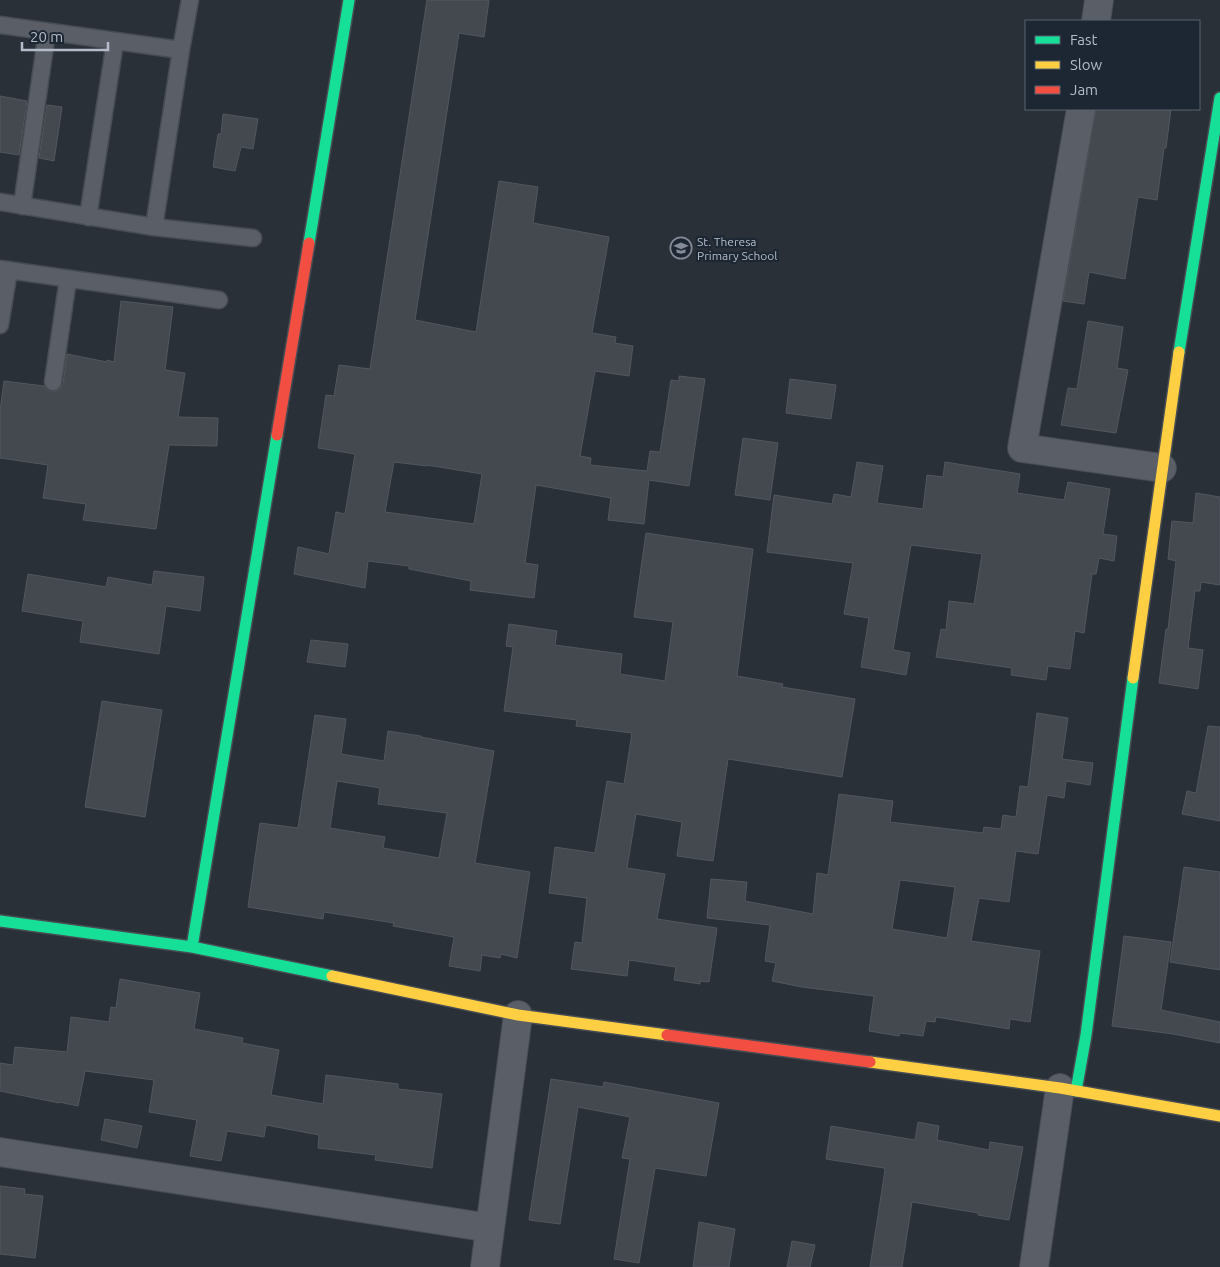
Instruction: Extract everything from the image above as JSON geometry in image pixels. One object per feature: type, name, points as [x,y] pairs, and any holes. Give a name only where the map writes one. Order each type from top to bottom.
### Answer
[{"type":"street","points":[[192,947],[349,0]]},
{"type":"street","points":[[1096,20],[1099,0]]},
{"type":"street","points":[[1034,1267],[1068,1090],[1086,1035],[1162,468],[1213,182],[1220,98]]},
{"type":"street","points":[[1081,110],[1022,448],[1162,468]]},
{"type":"street","points":[[0,921],[192,947],[518,1015],[1068,1090],[1220,1116]]},
{"type":"street","points":[[484,1267],[518,1015]]},
{"type":"street","points":[[0,1152],[490,1228]]},
{"type":"lane","points":[[154,228],[190,0]]},
{"type":"lane","points":[[0,25],[181,50]]},
{"type":"lane","points":[[22,206],[47,32]]},
{"type":"lane","points":[[88,216],[115,42]]},
{"type":"lane","points":[[0,202],[154,228],[253,238]]},
{"type":"lane","points":[[0,326],[4,270],[218,300]]},
{"type":"lane","points":[[52,382],[68,279]]},
{"type":"building","points":[[427,0],[489,0],[484,37],[459,33],[415,320],[476,332],[499,181],[538,187],[533,223],[609,237],[592,333],[616,337],[615,343],[633,346],[629,376],[595,371],[580,456],[591,458],[590,465],[647,471],[650,451],[660,452],[671,380],[679,381],[679,376],[705,379],[689,486],[649,480],[644,524],[608,520],[611,498],[536,485],[525,563],[538,565],[534,598],[470,590],[471,581],[409,569],[409,566],[368,561],[365,588],[294,574],[298,547],[329,554],[336,512],[345,514],[355,454],[318,448],[326,395],[334,396],[339,365],[370,369]],"holes":[[[394,462],[482,474],[474,524],[385,512]]]},
{"type":"building","points":[[0,96],[27,101],[19,155],[0,152]]},
{"type":"building","points":[[47,105],[62,107],[54,161],[39,158]]},
{"type":"building","points":[[1096,110],[1171,110],[1157,200],[1138,197],[1125,279],[1089,272],[1084,304],[1063,301]]},
{"type":"building","points":[[223,114],[258,119],[253,149],[241,147],[235,171],[213,167],[218,134],[221,134]]},
{"type":"building","points":[[121,301],[173,307],[165,370],[185,373],[178,417],[218,418],[217,446],[169,445],[156,529],[83,520],[86,504],[43,498],[48,465],[0,458],[0,411],[4,381],[44,386],[51,392],[60,389],[63,384],[67,354],[114,362]]},
{"type":"building","points":[[1088,321],[1123,327],[1117,368],[1128,370],[1116,433],[1061,425],[1068,388],[1077,389]]},
{"type":"building","points":[[790,379],[836,385],[831,419],[786,413]]},
{"type":"building","points":[[743,438],[778,443],[770,500],[735,495]]},
{"type":"building","points":[[857,462],[883,466],[877,503],[923,509],[927,475],[943,477],[945,462],[1020,474],[1017,493],[1064,500],[1068,482],[1110,489],[1103,534],[1117,536],[1114,561],[1099,558],[1096,574],[1092,574],[1084,633],[1075,631],[1070,669],[1048,666],[1046,680],[1011,675],[1012,668],[936,657],[941,629],[946,630],[949,601],[974,604],[982,554],[911,545],[893,650],[910,653],[906,675],[861,667],[869,618],[844,614],[853,563],[767,552],[774,495],[832,504],[834,494],[851,497]]},
{"type":"building","points":[[1196,493],[1220,497],[1220,585],[1201,582],[1200,591],[1195,591],[1188,648],[1203,650],[1198,689],[1159,683],[1176,561],[1168,559],[1172,521],[1193,523]]},
{"type":"building","points":[[646,533],[753,549],[737,676],[783,684],[782,687],[855,699],[842,777],[728,759],[713,861],[677,856],[682,822],[636,814],[627,868],[665,874],[657,919],[717,928],[709,982],[700,981],[700,984],[674,980],[676,967],[629,960],[627,976],[571,969],[575,942],[582,943],[587,898],[549,893],[555,847],[595,853],[607,781],[624,784],[632,733],[576,726],[577,720],[504,711],[513,647],[506,646],[509,624],[557,631],[555,645],[622,654],[620,674],[665,681],[673,622],[634,617]]},
{"type":"building","points":[[154,571],[204,577],[200,611],[166,606],[159,654],[80,642],[83,621],[22,611],[28,574],[106,587],[108,577],[152,585]]},
{"type":"building","points":[[311,640],[348,644],[345,667],[307,662]]},
{"type":"building","points":[[102,701],[162,710],[145,817],[85,807]]},
{"type":"building","points":[[1037,713],[1068,718],[1062,759],[1093,763],[1090,785],[1066,781],[1064,798],[1047,795],[1038,854],[1016,851],[1009,902],[979,898],[971,941],[1040,951],[1030,1022],[1010,1019],[1009,1029],[936,1017],[935,1022],[926,1021],[923,1036],[900,1033],[899,1036],[869,1031],[874,996],[802,987],[772,981],[776,963],[765,961],[770,925],[707,918],[711,879],[747,882],[745,901],[813,914],[817,873],[828,875],[839,794],[893,801],[890,822],[983,833],[984,827],[1001,829],[1003,815],[1016,817],[1020,786],[1028,787]],"holes":[[[900,880],[955,887],[947,938],[892,929]]]},
{"type":"building","points":[[315,715],[346,719],[341,754],[384,761],[388,731],[494,751],[475,863],[530,872],[517,958],[501,954],[500,958],[482,955],[480,971],[449,966],[454,937],[393,926],[394,923],[324,912],[323,919],[248,907],[260,823],[298,828]],"holes":[[[337,781],[380,788],[378,804],[447,813],[439,858],[383,848],[385,837],[330,828]]]},
{"type":"building","points":[[1208,726],[1220,727],[1220,821],[1182,814],[1187,791],[1196,793]]},
{"type":"building","points":[[1184,867],[1220,872],[1220,970],[1170,962]]},
{"type":"building","points":[[1124,936],[1171,942],[1161,1010],[1220,1022],[1220,1043],[1173,1034],[1112,1026]]},
{"type":"building","points":[[120,979],[200,993],[194,1029],[243,1038],[242,1043],[279,1050],[271,1095],[323,1104],[326,1075],[398,1084],[398,1089],[442,1094],[432,1168],[375,1160],[376,1155],[318,1148],[319,1135],[266,1125],[264,1137],[227,1131],[221,1161],[190,1156],[197,1120],[149,1112],[154,1080],[85,1071],[78,1106],[0,1091],[0,1063],[13,1065],[15,1047],[67,1052],[71,1017],[109,1022],[111,1007],[116,1008]]},
{"type":"building","points":[[551,1079],[603,1087],[604,1082],[719,1103],[706,1176],[655,1168],[639,1263],[614,1259],[630,1159],[622,1158],[630,1117],[578,1107],[560,1224],[529,1220]]},
{"type":"building","points":[[105,1119],[142,1126],[137,1148],[101,1140]]},
{"type":"building","points":[[918,1122],[939,1126],[937,1140],[989,1150],[990,1142],[1023,1147],[1009,1220],[912,1202],[902,1267],[870,1267],[885,1170],[884,1168],[826,1159],[831,1126],[915,1140]]},
{"type":"building","points":[[0,1186],[25,1189],[24,1194],[43,1196],[35,1258],[0,1254]]},
{"type":"building","points":[[699,1222],[735,1229],[729,1267],[693,1267]]},
{"type":"building","points":[[792,1241],[815,1245],[810,1267],[787,1267]]},
{"type":"traffic: fast","points":[[309,243],[349,0]]},
{"type":"traffic: fast","points":[[1179,352],[1220,98]]},
{"type":"traffic: fast","points":[[192,947],[277,435]]},
{"type":"traffic: fast","points":[[1076,1091],[1086,1035],[1133,678]]},
{"type":"traffic: fast","points":[[0,921],[192,947],[332,976]]},
{"type":"traffic: slow","points":[[1133,678],[1179,352]]},
{"type":"traffic: slow","points":[[332,976],[518,1015],[667,1035]]},
{"type":"traffic: slow","points":[[870,1062],[1060,1088],[1220,1116]]},
{"type":"traffic: jam","points":[[277,435],[309,243]]},
{"type":"traffic: jam","points":[[667,1035],[870,1062]]},
{"type":"place","name":"St. Theresa Primary School","points":[[681,248]]}]
